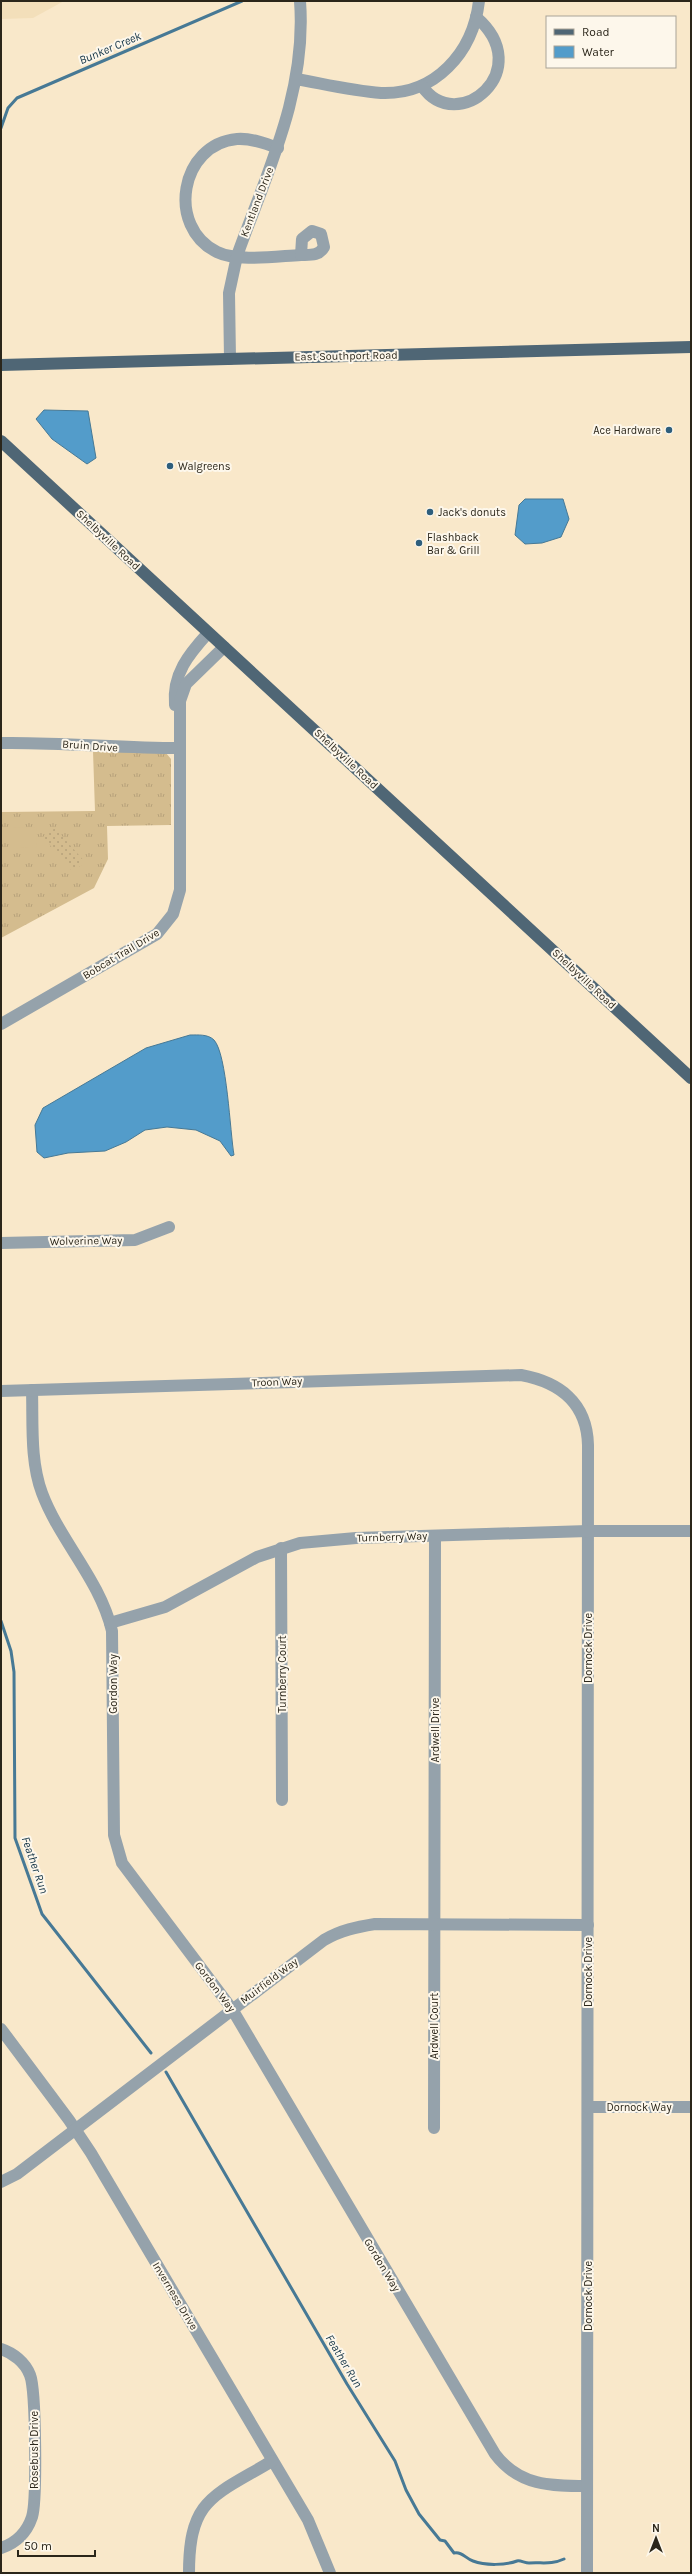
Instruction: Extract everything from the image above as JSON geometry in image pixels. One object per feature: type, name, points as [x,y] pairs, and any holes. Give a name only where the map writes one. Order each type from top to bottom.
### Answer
[{"type":"main road","name":"East Southport Road","points":[[1,365],[691,348]]},
{"type":"main road","name":"Shelbyville Road","points":[[1,441],[691,1078]]},
{"type":"street","name":"Kentland Drive","points":[[230,359],[229,293],[237,256],[278,148],[290,111],[296,79],[300,43],[300,1]]},
{"type":"street","points":[[296,79],[382,93],[422,86],[436,78],[454,62],[468,40],[476,18],[478,1]]},
{"type":"street","points":[[422,86],[434,99],[452,104],[472,100],[488,88],[493,82],[499,64],[498,44],[493,34],[476,18]]},
{"type":"street","points":[[278,148],[246,139],[225,142],[205,152],[190,174],[185,203],[193,230],[204,243],[217,252],[237,256],[301,255]]},
{"type":"street","name":"Bobcat Trail Drive","points":[[179,748],[174,695],[176,679],[191,652],[208,632]]},
{"type":"street","name":"Bobcat Trail Drive","points":[[1,1024],[157,934],[171,918],[180,890],[180,701],[186,684],[224,647]]},
{"type":"street","name":"Bruin Drive","points":[[1,743],[46,742],[121,748],[179,748]]},
{"type":"street","name":"Wolverine Way","points":[[1,1243],[135,1240],[169,1228]]},
{"type":"street","name":"Troon Way","points":[[1,1391],[516,1375],[530,1376],[552,1384]]},
{"type":"street","name":"Dornock Drive","points":[[552,1384],[576,1406],[586,1427],[588,1440],[587,2573]]},
{"type":"street","name":"Gordon Way","points":[[32,1390],[35,1462],[42,1492],[101,1600],[110,1623],[112,1642],[114,1835],[117,1851],[124,1867],[232,2009],[495,2454],[508,2469],[529,2481],[548,2485],[587,2486]]},
{"type":"street","name":"Turnberry Way","points":[[110,1623],[164,1607],[241,1564],[281,1548],[319,1540],[588,1531],[691,1531]]},
{"type":"street","name":"Ardwell Drive","points":[[434,1924],[435,1536]]},
{"type":"street","name":"Turnberry Court","points":[[281,1548],[282,1800]]},
{"type":"street","name":"Muirfield Way","points":[[1,2182],[16,2174],[232,2009],[324,1940],[337,1933],[366,1924],[588,1925]]},
{"type":"street","name":"Ardwell Court","points":[[434,1924],[434,2128]]},
{"type":"street","name":"Inverness Drive","points":[[1,2030],[75,2128],[312,2528],[330,2573]]},
{"type":"street","name":"Dornock Way","points":[[588,2107],[691,2107]]},
{"type":"street","name":"Rosebush Drive","points":[[5,2546],[21,2536],[27,2527],[34,2503],[34,2389],[28,2370],[6,2352]]},
{"type":"street","points":[[189,2573],[191,2536],[202,2510],[219,2493],[272,2461]]},
{"type":"shaded area","points":[[1,1],[64,1],[33,18],[1,19]]},
{"type":"green space","points":[[93,751],[166,753],[171,759],[171,825],[107,826],[108,859],[94,888],[1,938],[1,812],[95,811]]},
{"type":"green space","points":[[13,827],[37,828],[36,848],[13,847]]},
{"type":"green space","points":[[55,828],[85,862],[73,872],[43,837]]},
{"type":"water","points":[[44,410],[88,411],[96,458],[87,464],[52,439],[36,419]]},
{"type":"water","points":[[525,499],[563,499],[569,519],[561,537],[542,543],[525,544],[515,535],[519,505]]},
{"type":"water","points":[[190,1035],[203,1035],[212,1038],[218,1048],[225,1076],[234,1155],[231,1156],[220,1141],[196,1130],[167,1127],[145,1130],[126,1142],[105,1151],[68,1153],[44,1158],[37,1152],[35,1125],[43,1108],[146,1048]]},
{"type":"waterway","name":"Bunker Creek","points":[[1,128],[8,108],[17,98],[242,1]]},
{"type":"waterway","name":"Feather Run","points":[[1,1621],[11,1651],[14,1672],[15,1838],[42,1914],[151,2053]]},
{"type":"waterway","name":"Feather Run","points":[[166,2072],[347,2384],[395,2461],[406,2490],[419,2514],[440,2540],[445,2541],[454,2553],[462,2554],[471,2560],[484,2564],[502,2564],[518,2561],[529,2563],[551,2563],[564,2559]]},
{"type":"place","name":"Ace Hardware","points":[[669,430]]},
{"type":"place","name":"Walgreens","points":[[170,466]]},
{"type":"place","name":"Jack's donuts","points":[[430,512]]},
{"type":"place","name":"Flashback Bar & Grill","points":[[419,543]]}]
